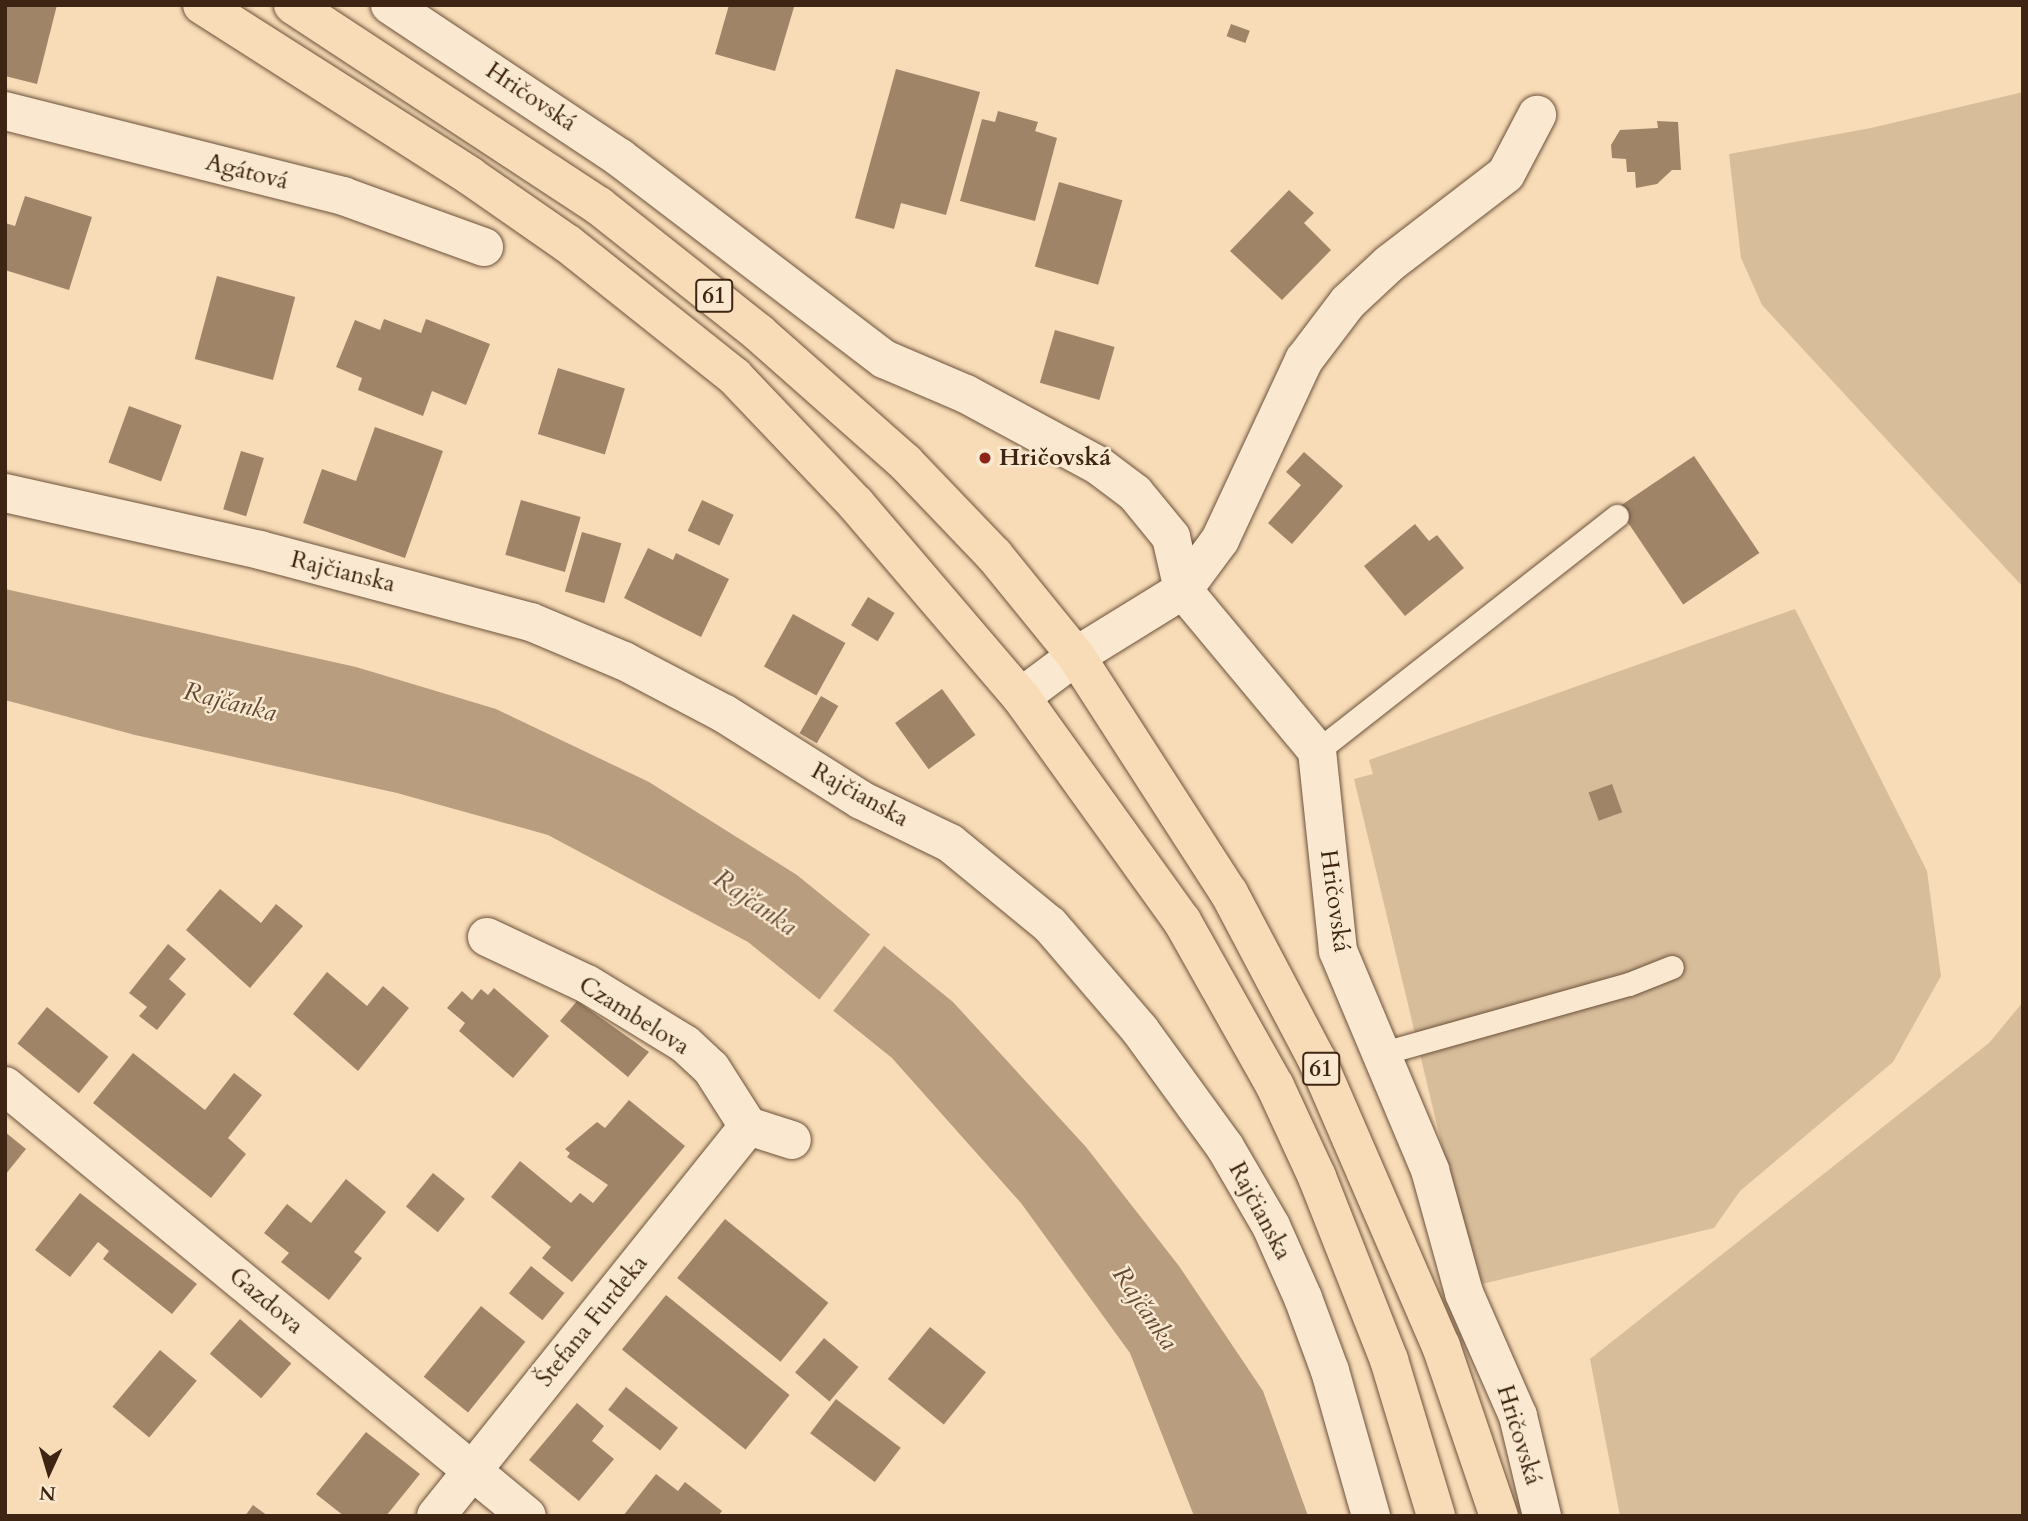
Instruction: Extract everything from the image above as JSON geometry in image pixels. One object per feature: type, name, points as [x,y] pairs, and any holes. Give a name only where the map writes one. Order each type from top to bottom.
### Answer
[{"type":"main road","name":"61","points":[[202,5],[546,229],[725,369],[799,440],[1021,697],[1182,921],[1275,1086],[1317,1177],[1389,1360],[1436,1516]]},
{"type":"main road","name":"Hričovská","points":[[293,5],[599,206],[759,333],[905,462],[994,555],[1076,656],[1229,893],[1317,1060],[1441,1346],[1499,1516]]},
{"type":"street","name":"Hričovská","points":[[390,5],[620,158],[884,359],[966,394],[1099,466],[1135,493],[1171,537],[1184,590],[1317,751],[1338,951],[1430,1170],[1464,1293],[1518,1416],[1542,1516]]},
{"type":"street","name":"Agátová","points":[[5,111],[343,196],[484,247]]},
{"type":"street","points":[[1021,697],[1076,656],[1184,590],[1220,540],[1304,360],[1348,302],[1390,263],[1506,174],[1537,115]]},
{"type":"street","name":"Rajčianska","points":[[5,493],[260,550],[531,622],[624,660],[724,714],[861,800],[950,843],[1050,925],[1140,1030],[1225,1147],[1271,1226],[1303,1298],[1330,1371],[1371,1516]]},
{"type":"street","name":"Czambelova","points":[[487,937],[587,984],[685,1044],[711,1068],[748,1126]]},
{"type":"street","name":"Gazdova","points":[[5,1086],[527,1516]]},
{"type":"street","points":[[748,1126],[792,1140]]},
{"type":"street","name":"Štefana Furdeka","points":[[436,1516],[748,1126]]},
{"type":"lane","points":[[1317,751],[1617,516]]},
{"type":"lane","points":[[1383,1053],[1629,984],[1672,967]]},
{"type":"shaded area","points":[[2023,92],[2023,587],[1762,305],[1741,258],[1729,154],[1871,128]]},
{"type":"shaded area","points":[[1795,609],[1927,871],[1941,976],[1893,1062],[1740,1191],[1714,1228],[1482,1284],[1447,1167],[1354,779],[1373,774],[1369,760]]},
{"type":"shaded area","points":[[2023,1002],[2023,1516],[1620,1516],[1590,1359],[1989,1043]]},
{"type":"water","name":"Rajčanka","points":[[5,589],[356,667],[496,709],[649,782],[797,875],[953,1002],[1086,1147],[1179,1266],[1263,1391],[1308,1516],[1194,1516],[1130,1353],[1021,1203],[892,1058],[748,942],[548,835],[397,793],[135,735],[5,700]]},
{"type":"pier","points":[[872,932],[886,943],[831,1013],[817,1002]]},
{"type":"building","points":[[5,5],[57,5],[37,84],[5,76]]},
{"type":"building","points":[[729,5],[794,7],[775,71],[715,54]]},
{"type":"building","points":[[1231,24],[1250,31],[1245,43],[1227,36]]},
{"type":"building","points":[[896,69],[980,92],[946,215],[901,203],[894,229],[855,218]]},
{"type":"building","points":[[998,111],[1038,122],[1035,131],[1057,138],[1035,221],[960,201],[982,119],[995,122]]},
{"type":"building","points":[[1657,121],[1678,122],[1681,170],[1672,170],[1657,184],[1636,188],[1635,172],[1627,172],[1626,159],[1612,158],[1611,145],[1620,130],[1658,128]]},
{"type":"building","points":[[1059,182],[1122,200],[1098,285],[1035,267]]},
{"type":"building","points":[[1289,190],[1314,213],[1304,223],[1331,250],[1282,300],[1230,251]]},
{"type":"building","points":[[25,196],[92,217],[69,290],[5,270],[5,223],[15,226]]},
{"type":"building","points":[[217,276],[295,297],[273,380],[195,359]]},
{"type":"building","points":[[384,319],[421,333],[426,319],[490,344],[466,405],[432,391],[423,416],[358,390],[362,378],[336,367],[355,320],[380,330]]},
{"type":"building","points":[[1055,330],[1115,347],[1099,400],[1040,383]]},
{"type":"building","points":[[558,368],[625,388],[605,454],[538,434]]},
{"type":"building","points":[[129,406],[182,425],[161,482],[108,462]]},
{"type":"building","points":[[375,427],[443,451],[405,558],[303,523],[322,469],[356,481]]},
{"type":"building","points":[[241,451],[264,458],[246,516],[223,509]]},
{"type":"building","points":[[1304,452],[1343,486],[1292,544],[1268,523],[1301,485],[1286,472]]},
{"type":"building","points":[[1694,456],[1759,553],[1683,604],[1618,507]]},
{"type":"building","points":[[521,500],[581,517],[565,572],[505,555]]},
{"type":"building","points":[[702,500],[734,515],[719,546],[688,531]]},
{"type":"building","points":[[1415,524],[1429,541],[1437,535],[1464,568],[1405,616],[1364,566]]},
{"type":"building","points":[[582,532],[621,543],[604,603],[565,592]]},
{"type":"building","points":[[648,548],[673,560],[676,553],[729,579],[701,637],[624,598]]},
{"type":"building","points":[[868,597],[895,613],[878,641],[851,625]]},
{"type":"building","points":[[793,614],[845,643],[816,696],[764,666]]},
{"type":"building","points":[[942,689],[976,735],[929,769],[895,723]]},
{"type":"building","points":[[821,696],[838,706],[817,743],[800,733]]},
{"type":"building","points":[[1612,784],[1622,812],[1599,821],[1589,793]]},
{"type":"building","points":[[220,889],[261,923],[276,904],[303,926],[250,988],[186,930]]},
{"type":"building","points":[[168,944],[186,959],[169,979],[186,994],[157,1030],[139,1016],[147,1007],[129,993]]},
{"type":"building","points":[[327,972],[367,1006],[383,986],[409,1008],[358,1071],[293,1014]]},
{"type":"building","points":[[494,988],[549,1036],[513,1078],[459,1031],[465,1023],[447,1008],[462,991],[472,1000],[481,989],[488,995]]},
{"type":"building","points":[[577,1001],[649,1052],[628,1077],[560,1021]]},
{"type":"building","points":[[47,1007],[108,1057],[79,1093],[17,1044]]},
{"type":"building","points":[[133,1053],[205,1110],[234,1073],[262,1095],[228,1138],[246,1154],[211,1198],[93,1103]]},
{"type":"building","points":[[629,1100],[685,1146],[572,1282],[542,1258],[551,1247],[491,1197],[520,1161],[571,1203],[580,1193],[593,1203],[608,1185],[567,1157],[570,1153],[565,1149],[597,1122],[605,1128]]},
{"type":"building","points":[[5,1132],[26,1149],[5,1175]]},
{"type":"building","points":[[433,1173],[465,1199],[438,1232],[406,1206]]},
{"type":"building","points":[[346,1179],[386,1212],[354,1252],[362,1258],[329,1300],[281,1262],[289,1253],[264,1233],[287,1204],[311,1223]]},
{"type":"building","points":[[80,1193],[197,1284],[172,1314],[103,1259],[109,1251],[98,1242],[70,1277],[35,1250]]},
{"type":"building","points":[[725,1219],[828,1303],[781,1362],[677,1278]]},
{"type":"building","points":[[531,1266],[564,1293],[542,1320],[509,1293]]},
{"type":"building","points":[[666,1295],[790,1395],[746,1449],[622,1349]]},
{"type":"building","points":[[481,1306],[525,1342],[468,1413],[424,1377]]},
{"type":"building","points":[[240,1319],[291,1364],[261,1398],[210,1354]]},
{"type":"building","points":[[930,1327],[986,1372],[944,1424],[888,1379]]},
{"type":"building","points":[[824,1338],[858,1367],[830,1401],[795,1372]]},
{"type":"building","points":[[160,1350],[197,1381],[149,1438],[112,1407]]},
{"type":"building","points":[[626,1387],[678,1428],[660,1450],[608,1410]]},
{"type":"building","points":[[836,1399],[901,1448],[875,1482],[810,1433]]},
{"type":"building","points":[[577,1403],[604,1426],[592,1441],[614,1459],[579,1501],[529,1460]]},
{"type":"building","points":[[366,1432],[420,1474],[386,1516],[344,1516],[316,1494]]},
{"type":"building","points":[[656,1474],[678,1491],[685,1482],[722,1511],[718,1516],[623,1516]]},
{"type":"building","points":[[253,1505],[268,1516],[245,1516]]},
{"type":"place","name":"Hričovská","points":[[985,458]]}]
